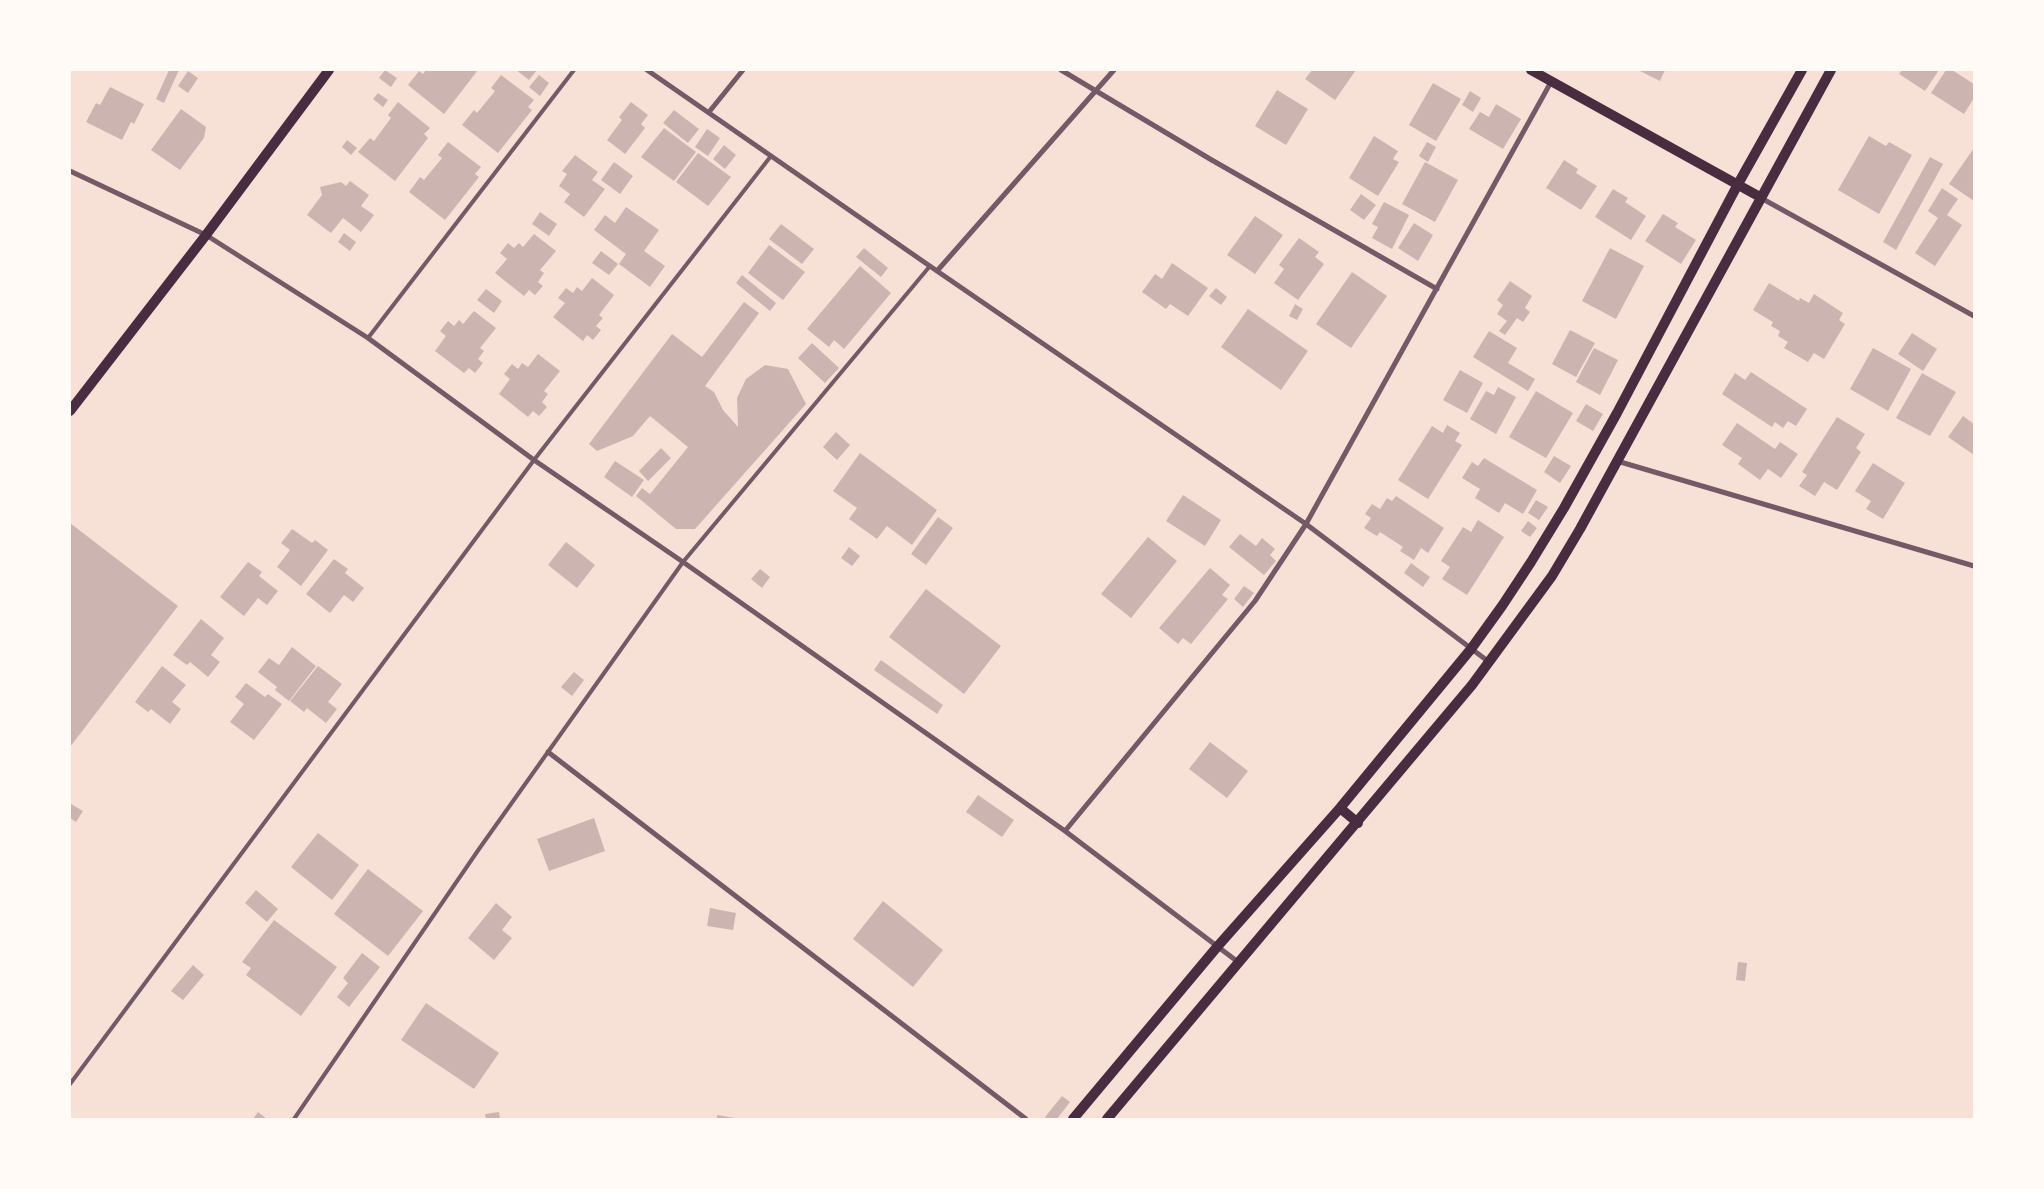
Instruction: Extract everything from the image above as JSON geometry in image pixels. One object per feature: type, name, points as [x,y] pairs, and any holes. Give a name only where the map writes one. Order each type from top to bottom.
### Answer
[{"type":"main road","points":[[70,411],[206,235],[329,70]]},
{"type":"main road","points":[[1531,70],[1760,197]]},
{"type":"main road","points":[[1073,1119],[1217,947],[1340,808],[1471,649],[1531,562],[1564,508],[1617,413],[1738,184],[1802,70]]},
{"type":"main road","points":[[1107,1119],[1358,823],[1490,663],[1552,576],[1580,529],[1831,70]]},
{"type":"main road","points":[[1340,808],[1358,823]]},
{"type":"street","points":[[647,70],[1306,524],[1490,663]]},
{"type":"street","points":[[709,112],[743,70]]},
{"type":"street","points":[[1061,70],[1275,198],[1437,289]]},
{"type":"street","points":[[937,271],[1114,70]]},
{"type":"street","points":[[1065,831],[1255,601],[1306,524],[1552,81]]},
{"type":"street","points":[[70,171],[206,235],[368,338],[534,460],[683,562],[1065,831],[1239,962]]},
{"type":"street","points":[[1760,197],[1974,316]]},
{"type":"street","points":[[1617,461],[1974,566]]},
{"type":"street","points":[[548,752],[1026,1119]]},
{"type":"lane","points":[[368,338],[574,70]]},
{"type":"lane","points":[[70,1084],[534,460],[771,156]]},
{"type":"lane","points":[[294,1119],[548,752],[683,562],[930,266]]},
{"type":"building","points":[[169,70],[179,70],[164,103],[156,99]]},
{"type":"building","points":[[385,70],[397,78],[391,87],[379,78]]},
{"type":"building","points":[[426,70],[478,70],[444,114],[408,85],[419,71],[423,74]]},
{"type":"building","points":[[516,70],[537,70],[529,80]]},
{"type":"building","points":[[1312,70],[1356,70],[1335,100],[1305,79]]},
{"type":"building","points":[[1638,70],[1665,70],[1660,81]]},
{"type":"building","points":[[1902,70],[1939,70],[1925,91],[1899,74]]},
{"type":"building","points":[[1946,70],[1952,70],[1974,84],[1974,98],[1964,114],[1931,93]]},
{"type":"building","points":[[188,71],[198,78],[188,93],[178,86]]},
{"type":"building","points":[[501,75],[534,100],[528,107],[532,110],[498,153],[462,125],[474,110],[477,113],[495,91],[491,88]]},
{"type":"building","points":[[539,75],[549,83],[540,96],[529,87]]},
{"type":"building","points":[[1433,83],[1461,99],[1436,141],[1409,125]]},
{"type":"building","points":[[110,87],[144,104],[134,124],[131,122],[122,140],[86,122],[96,103],[100,105]]},
{"type":"building","points":[[1277,90],[1308,109],[1286,145],[1255,126]]},
{"type":"building","points":[[1470,91],[1481,98],[1473,112],[1462,105]]},
{"type":"building","points":[[378,93],[388,100],[383,107],[373,99]]},
{"type":"building","points":[[398,102],[430,128],[424,134],[428,138],[395,181],[358,152],[370,138],[374,141],[391,118],[388,115]]},
{"type":"building","points":[[631,102],[648,115],[641,124],[645,128],[625,154],[607,140],[622,120],[619,117]]},
{"type":"building","points":[[1496,104],[1521,119],[1503,149],[1469,129],[1480,112],[1489,117]]},
{"type":"building","points":[[181,109],[206,127],[204,138],[180,170],[151,150]]},
{"type":"building","points":[[674,110],[699,129],[688,143],[663,123]]},
{"type":"building","points":[[664,128],[696,152],[674,181],[641,157]]},
{"type":"building","points":[[707,129],[720,138],[708,156],[695,147]]},
{"type":"building","points":[[1374,136],[1398,151],[1393,159],[1399,162],[1378,196],[1349,178]]},
{"type":"building","points":[[1869,136],[1886,146],[1889,142],[1912,155],[1879,214],[1838,190]]},
{"type":"building","points":[[347,140],[357,148],[351,155],[342,147]]},
{"type":"building","points":[[448,142],[481,167],[475,174],[479,177],[445,220],[409,192],[420,177],[424,180],[442,158],[438,155]]},
{"type":"building","points":[[1427,142],[1436,147],[1428,162],[1419,156]]},
{"type":"building","points":[[724,145],[736,155],[725,169],[713,159]]},
{"type":"building","points":[[1974,148],[1974,201],[1949,184]]},
{"type":"building","points":[[698,153],[731,177],[708,206],[676,182]]},
{"type":"building","points":[[575,155],[598,172],[592,180],[605,189],[584,217],[564,202],[570,194],[559,186],[567,174],[562,171]]},
{"type":"building","points":[[1930,157],[1943,164],[1896,250],[1883,242]]},
{"type":"building","points":[[1564,160],[1578,169],[1576,173],[1597,186],[1581,210],[1546,188]]},
{"type":"building","points":[[614,162],[633,176],[620,194],[601,180]]},
{"type":"building","points":[[1425,162],[1458,180],[1435,222],[1402,204]]},
{"type":"building","points":[[350,181],[369,195],[361,206],[374,215],[361,232],[343,218],[331,233],[307,215],[322,195],[320,187],[341,182],[346,186]]},
{"type":"building","points":[[1942,188],[1958,199],[1947,215],[1962,225],[1935,266],[1915,253],[1938,218],[1928,211]]},
{"type":"building","points":[[1613,189],[1628,198],[1625,202],[1646,216],[1631,240],[1595,217]]},
{"type":"building","points":[[1361,194],[1376,205],[1364,220],[1350,210]]},
{"type":"building","points":[[1384,202],[1409,215],[1392,249],[1372,238],[1378,227],[1372,224]]},
{"type":"building","points":[[626,207],[659,230],[644,251],[665,266],[650,287],[619,264],[626,254],[594,230],[605,215],[615,223]]},
{"type":"building","points":[[540,212],[557,224],[549,236],[532,224]]},
{"type":"building","points":[[1663,214],[1678,223],[1675,227],[1696,240],[1681,264],[1645,241]]},
{"type":"building","points":[[1255,216],[1283,235],[1255,274],[1227,255]]},
{"type":"building","points":[[1414,223],[1433,235],[1418,261],[1398,248]]},
{"type":"building","points":[[781,224],[814,249],[802,264],[769,239]]},
{"type":"building","points":[[344,233],[356,242],[350,251],[338,242]]},
{"type":"building","points":[[534,234],[556,251],[540,270],[544,273],[538,282],[543,286],[535,295],[529,290],[524,296],[495,273],[507,259],[500,253],[508,243],[514,248],[519,243],[523,247]]},
{"type":"building","points":[[1299,238],[1319,252],[1315,257],[1324,264],[1298,300],[1274,283],[1284,269],[1279,265]]},
{"type":"building","points":[[769,245],[805,272],[783,300],[748,273]]},
{"type":"building","points":[[864,248],[888,268],[881,277],[856,257]]},
{"type":"building","points":[[1610,248],[1644,266],[1616,319],[1582,301]]},
{"type":"building","points":[[601,251],[618,264],[609,275],[592,263]]},
{"type":"building","points":[[1172,263],[1208,288],[1188,316],[1170,304],[1166,309],[1142,292],[1155,274],[1162,279]]},
{"type":"building","points":[[860,266],[891,293],[844,349],[834,340],[829,347],[807,329]]},
{"type":"building","points":[[1352,272],[1387,296],[1351,348],[1316,324]]},
{"type":"building","points":[[742,275],[776,303],[770,311],[736,283]]},
{"type":"building","points":[[592,278],[614,295],[599,315],[603,318],[596,326],[601,330],[593,340],[587,335],[583,341],[553,317],[565,303],[558,298],[566,288],[573,293],[577,287],[582,291]]},
{"type":"building","points":[[1510,281],[1532,296],[1525,308],[1530,312],[1523,322],[1517,318],[1505,335],[1499,331],[1507,321],[1497,314],[1503,305],[1497,300]]},
{"type":"building","points":[[1769,283],[1799,301],[1800,298],[1809,303],[1814,294],[1843,313],[1839,320],[1845,324],[1824,359],[1814,353],[1808,362],[1784,348],[1788,342],[1778,336],[1780,331],[1771,326],[1773,322],[1753,310]]},
{"type":"building","points":[[1216,288],[1227,297],[1221,305],[1209,296]]},
{"type":"building","points":[[486,289],[502,301],[494,313],[477,300]]},
{"type":"building","points":[[744,302],[759,313],[705,386],[714,392],[723,410],[738,427],[737,398],[746,379],[765,365],[788,369],[806,404],[695,529],[676,529],[636,496],[642,488],[650,494],[688,447],[650,416],[633,436],[597,451],[589,444],[672,334],[702,357]]},
{"type":"building","points":[[1295,304],[1303,309],[1297,320],[1289,316]]},
{"type":"building","points":[[1248,309],[1308,351],[1281,390],[1221,347]]},
{"type":"building","points":[[474,311],[496,328],[480,348],[484,351],[478,359],[483,363],[475,373],[469,368],[464,373],[435,351],[446,336],[440,331],[448,321],[454,326],[459,320],[463,324]]},
{"type":"building","points":[[1570,330],[1595,343],[1576,377],[1552,364]]},
{"type":"building","points":[[1489,331],[1517,348],[1508,363],[1535,379],[1528,391],[1473,357]]},
{"type":"building","points":[[1912,333],[1937,349],[1923,371],[1898,354]]},
{"type":"building","points":[[812,343],[839,368],[825,383],[798,358]]},
{"type":"building","points":[[1594,348],[1618,360],[1600,395],[1576,382]]},
{"type":"building","points":[[1873,348],[1911,369],[1888,411],[1850,389]]},
{"type":"building","points":[[538,354],[560,371],[544,391],[548,394],[542,402],[547,407],[539,416],[533,411],[528,417],[499,394],[510,379],[504,374],[512,364],[518,369],[522,363],[528,367]]},
{"type":"building","points":[[1460,370],[1483,383],[1467,413],[1443,400]]},
{"type":"building","points":[[1751,372],[1807,409],[1796,426],[1788,421],[1783,428],[1775,422],[1772,427],[1722,394],[1735,373],[1745,380]]},
{"type":"building","points":[[1922,373],[1956,392],[1930,436],[1896,418]]},
{"type":"building","points":[[1498,387],[1516,397],[1496,434],[1470,419],[1486,391],[1494,395]]},
{"type":"building","points":[[1536,391],[1573,413],[1546,458],[1509,437]]},
{"type":"building","points":[[1586,404],[1603,414],[1593,431],[1576,421]]},
{"type":"building","points":[[1963,416],[1974,424],[1974,455],[1948,437]]},
{"type":"building","points":[[1837,417],[1865,434],[1856,448],[1861,452],[1837,490],[1824,482],[1815,496],[1799,486],[1807,475],[1802,472]]},
{"type":"building","points":[[1737,423],[1775,449],[1780,442],[1798,454],[1781,478],[1768,469],[1760,480],[1738,464],[1742,458],[1722,445]]},
{"type":"building","points":[[1447,425],[1460,433],[1455,441],[1462,445],[1428,499],[1398,480],[1432,426],[1443,433]]},
{"type":"building","points":[[836,432],[850,445],[837,460],[823,447]]},
{"type":"building","points":[[661,448],[671,458],[648,481],[639,471]]},
{"type":"building","points":[[860,453],[937,510],[912,545],[887,526],[877,539],[849,519],[857,508],[833,491]]},
{"type":"building","points":[[1554,456],[1571,466],[1560,483],[1544,472]]},
{"type":"building","points":[[1484,458],[1537,490],[1523,514],[1505,503],[1499,513],[1475,498],[1480,489],[1462,478],[1472,462],[1478,466]]},
{"type":"building","points":[[615,461],[644,480],[632,497],[604,477]]},
{"type":"building","points":[[1873,463],[1905,483],[1883,519],[1866,509],[1871,501],[1855,491]]},
{"type":"building","points":[[1183,495],[1221,520],[1205,546],[1166,521]]},
{"type":"building","points":[[1396,496],[1444,528],[1428,553],[1421,548],[1414,560],[1400,551],[1403,547],[1380,532],[1377,536],[1364,528],[1371,518],[1365,514],[1372,504],[1380,509],[1387,498],[1392,501]]},
{"type":"building","points":[[1536,500],[1548,507],[1539,520],[1528,513]]},
{"type":"building","points":[[938,517],[953,528],[926,565],[911,554]]},
{"type":"building","points":[[1478,520],[1504,537],[1467,595],[1442,579],[1450,567],[1441,561],[1463,527],[1471,532]]},
{"type":"building","points":[[1528,521],[1537,528],[1530,537],[1521,531]]},
{"type":"building","points":[[70,523],[178,606],[70,747]]},
{"type":"building","points":[[292,529],[312,543],[315,540],[328,550],[301,586],[277,567],[290,550],[281,543]]},
{"type":"building","points":[[1240,534],[1256,546],[1262,538],[1275,549],[1270,555],[1276,561],[1264,575],[1229,547]]},
{"type":"building","points":[[1148,537],[1177,561],[1131,618],[1101,594]]},
{"type":"building","points":[[566,542],[595,565],[577,588],[548,565]]},
{"type":"building","points":[[849,547],[860,556],[852,566],[841,558]]},
{"type":"building","points":[[334,559],[348,569],[345,573],[364,588],[353,602],[344,595],[330,613],[306,594]]},
{"type":"building","points":[[248,562],[262,572],[259,576],[278,591],[267,605],[258,598],[244,616],[220,597]]},
{"type":"building","points":[[1411,563],[1430,577],[1423,587],[1404,573]]},
{"type":"building","points":[[1210,568],[1230,585],[1222,595],[1228,599],[1191,644],[1183,638],[1178,644],[1159,628]]},
{"type":"building","points":[[760,569],[770,577],[762,588],[751,579]]},
{"type":"building","points":[[1244,586],[1254,593],[1243,607],[1234,599]]},
{"type":"building","points":[[926,589],[1001,646],[964,694],[889,637]]},
{"type":"building","points":[[201,619],[224,638],[211,655],[220,662],[208,677],[190,662],[187,665],[173,655]]},
{"type":"building","points":[[292,647],[316,666],[289,701],[275,690],[277,687],[258,672],[269,658],[279,665]]},
{"type":"building","points":[[881,660],[943,705],[937,714],[874,670]]},
{"type":"building","points":[[162,666],[186,685],[172,702],[181,709],[170,724],[151,709],[148,712],[135,702]]},
{"type":"building","points":[[318,666],[342,684],[328,702],[337,709],[326,723],[307,708],[304,712],[290,701]]},
{"type":"building","points":[[574,672],[584,680],[572,696],[561,687]]},
{"type":"building","points":[[246,683],[265,697],[268,694],[282,704],[254,740],[230,722],[244,704],[235,697]]},
{"type":"building","points":[[1210,742],[1248,771],[1227,798],[1189,769]]},
{"type":"building","points":[[978,795],[1014,820],[1002,837],[966,812]]},
{"type":"building","points":[[71,804],[83,811],[76,822],[70,818]]},
{"type":"building","points":[[594,818],[605,851],[549,871],[537,839]]},
{"type":"building","points":[[318,833],[359,865],[332,900],[291,867]]},
{"type":"building","points":[[368,869],[423,911],[388,956],[334,914]]},
{"type":"building","points":[[256,890],[278,909],[267,922],[245,903]]},
{"type":"building","points":[[883,901],[943,950],[913,987],[853,939]]},
{"type":"building","points":[[496,903],[512,917],[502,930],[512,938],[494,960],[468,938]]},
{"type":"building","points":[[710,908],[736,913],[733,930],[707,926]]},
{"type":"building","points":[[274,920],[337,967],[301,1016],[246,975],[251,968],[242,962]]},
{"type":"building","points":[[362,953],[380,967],[349,1007],[337,997],[348,983],[343,978]]},
{"type":"building","points":[[1738,962],[1747,963],[1745,981],[1736,980]]},
{"type":"building","points":[[193,965],[204,975],[183,1000],[171,991]]},
{"type":"building","points":[[426,1003],[499,1053],[474,1089],[401,1040]]},
{"type":"building","points":[[1062,1096],[1070,1102],[1057,1119],[1046,1119],[1045,1117]]},
{"type":"building","points":[[258,1112],[267,1119],[253,1119]]},
{"type":"building","points":[[499,1112],[500,1119],[486,1119],[485,1114]]},
{"type":"building","points":[[717,1115],[735,1118],[735,1119],[717,1119]]}]
